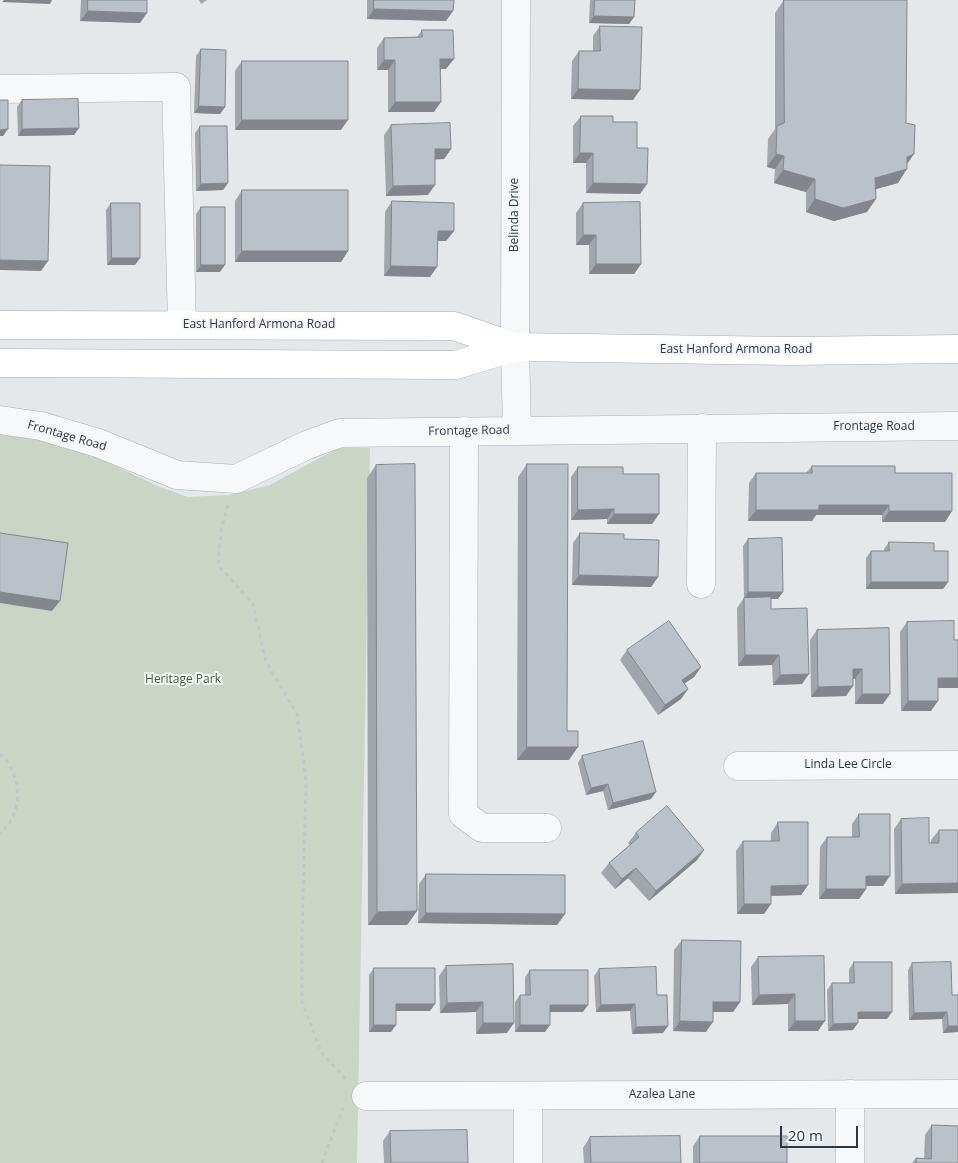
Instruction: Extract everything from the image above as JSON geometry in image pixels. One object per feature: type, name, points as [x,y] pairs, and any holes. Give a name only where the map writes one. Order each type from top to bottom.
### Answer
[{"type":"main road","name":"East Hanford Armona Road","points":[[0,326],[454,326],[515,347]]},
{"type":"main road","name":"East Hanford Armona Road","points":[[0,363],[456,365],[515,347],[782,350],[958,349]]},
{"type":"street","name":"Belinda Drive","points":[[516,0],[515,347],[517,430]]},
{"type":"street","points":[[0,89],[176,87],[182,325]]},
{"type":"street","name":"Frontage Road","points":[[0,420],[41,426],[98,443],[177,475],[236,479],[307,445],[340,433],[958,426]]},
{"type":"street","points":[[701,584],[702,428]]},
{"type":"street","points":[[464,431],[463,814],[482,828],[548,828]]},
{"type":"street","name":"Linda Lee Circle","points":[[738,766],[958,765]]},
{"type":"street","points":[[850,1094],[850,1163]]},
{"type":"street","name":"Azalea Lane","points":[[353,1095],[958,1094]]},
{"type":"street","points":[[528,1096],[528,1163]]},
{"type":"path","points":[[236,479],[221,530],[218,565],[253,604],[266,662],[297,714],[306,780],[302,1002],[321,1052],[344,1077],[353,1095],[322,1163]]},
{"type":"path","points":[[0,754],[13,771],[18,786],[18,801],[13,816],[0,833]]},
{"type":"green space","name":"Heritage Park","points":[[0,431],[41,439],[84,451],[160,487],[188,497],[229,495],[270,485],[340,448],[370,448],[357,1163],[0,1163]]},
{"type":"building","points":[[88,0],[147,0],[147,13],[88,11]]},
{"type":"building","points":[[374,0],[454,0],[453,11],[374,9]]},
{"type":"building","points":[[595,0],[635,0],[634,17],[594,16]]},
{"type":"building","points":[[784,0],[907,0],[906,123],[915,125],[914,154],[907,157],[907,169],[875,178],[876,199],[843,208],[815,199],[815,179],[783,170],[784,156],[776,154],[777,126],[784,123]]},
{"type":"building","points":[[600,26],[642,27],[640,90],[578,89],[579,51],[600,51]]},
{"type":"building","points":[[422,30],[453,30],[454,59],[440,59],[441,102],[395,102],[395,60],[384,60],[384,38],[422,37]]},
{"type":"building","points":[[201,49],[226,50],[225,107],[199,106]]},
{"type":"building","points":[[242,61],[348,61],[348,120],[242,120]]},
{"type":"building","points":[[78,99],[79,128],[22,129],[22,100]]},
{"type":"building","points":[[0,100],[8,100],[8,129],[0,130]]},
{"type":"building","points":[[581,116],[613,116],[613,122],[637,122],[637,148],[648,148],[647,184],[593,183],[593,153],[580,153]]},
{"type":"building","points":[[450,123],[451,149],[435,149],[435,185],[393,186],[391,125]]},
{"type":"building","points":[[200,126],[227,126],[228,183],[201,184]]},
{"type":"building","points":[[0,165],[50,166],[48,261],[0,260]]},
{"type":"building","points":[[242,190],[348,190],[348,251],[242,251]]},
{"type":"building","points":[[392,201],[454,203],[454,231],[438,231],[437,267],[391,266]]},
{"type":"building","points":[[640,202],[641,264],[596,264],[596,235],[583,235],[583,203]]},
{"type":"building","points":[[111,203],[140,203],[140,258],[112,258]]},
{"type":"building","points":[[201,207],[225,207],[225,265],[201,265]]},
{"type":"building","points":[[415,464],[417,911],[377,912],[376,465]]},
{"type":"building","points":[[527,464],[568,464],[567,731],[578,731],[578,747],[527,747]]},
{"type":"building","points":[[812,466],[895,466],[895,473],[952,473],[952,511],[889,511],[889,505],[819,505],[819,510],[756,510],[756,473],[812,473]]},
{"type":"building","points":[[578,467],[623,467],[623,474],[659,474],[659,514],[614,514],[614,509],[578,510]]},
{"type":"building","points":[[0,533],[68,543],[60,601],[0,592]]},
{"type":"building","points":[[580,533],[624,534],[624,539],[659,540],[658,577],[579,575]]},
{"type":"building","points":[[782,538],[783,592],[748,592],[748,539]]},
{"type":"building","points":[[889,542],[934,543],[934,551],[948,551],[948,582],[871,582],[871,551],[889,551]]},
{"type":"building","points":[[771,597],[771,609],[807,608],[809,674],[780,675],[779,655],[745,655],[744,598]]},
{"type":"building","points":[[669,621],[701,667],[682,680],[688,689],[665,705],[627,650]]},
{"type":"building","points":[[954,621],[954,640],[958,640],[958,678],[938,678],[938,701],[908,701],[907,622]]},
{"type":"building","points":[[889,628],[890,694],[862,694],[862,669],[853,669],[853,686],[818,687],[817,630]]},
{"type":"building","points":[[643,741],[656,792],[613,803],[608,784],[591,788],[582,756]]},
{"type":"building","points":[[667,806],[704,850],[656,891],[636,868],[622,879],[609,863],[639,837],[636,833]]},
{"type":"building","points":[[859,814],[890,814],[890,876],[866,876],[866,889],[826,889],[827,837],[859,837]]},
{"type":"building","points":[[929,818],[929,843],[939,843],[939,830],[958,830],[958,883],[902,884],[901,819]]},
{"type":"building","points":[[778,822],[808,822],[808,885],[771,886],[771,904],[744,904],[743,841],[779,841]]},
{"type":"building","points":[[426,874],[565,875],[565,914],[426,913]]},
{"type":"building","points":[[682,940],[741,941],[740,1002],[713,1002],[713,1022],[680,1021]]},
{"type":"building","points":[[824,956],[825,1021],[795,1021],[795,994],[759,995],[758,957]]},
{"type":"building","points":[[854,962],[892,962],[892,1012],[858,1012],[858,1023],[833,1024],[832,983],[854,983]]},
{"type":"building","points":[[951,962],[952,995],[958,995],[958,1026],[948,1026],[947,1012],[914,1013],[912,963]]},
{"type":"building","points":[[513,964],[514,1023],[483,1023],[483,1002],[447,1003],[446,966]]},
{"type":"building","points":[[656,967],[657,995],[667,995],[668,1026],[636,1027],[635,1004],[601,1005],[599,969]]},
{"type":"building","points":[[374,968],[435,968],[435,1004],[396,1004],[396,1025],[374,1025]]},
{"type":"building","points":[[530,970],[588,970],[588,1005],[550,1005],[550,1025],[520,1025],[520,995],[530,995]]},
{"type":"building","points":[[932,1125],[958,1126],[958,1163],[916,1163],[916,1158],[931,1159]]},
{"type":"building","points":[[467,1130],[468,1163],[391,1163],[390,1131]]},
{"type":"building","points":[[680,1136],[681,1163],[591,1163],[590,1137]]},
{"type":"building","points":[[700,1136],[787,1136],[787,1163],[700,1163]]}]
